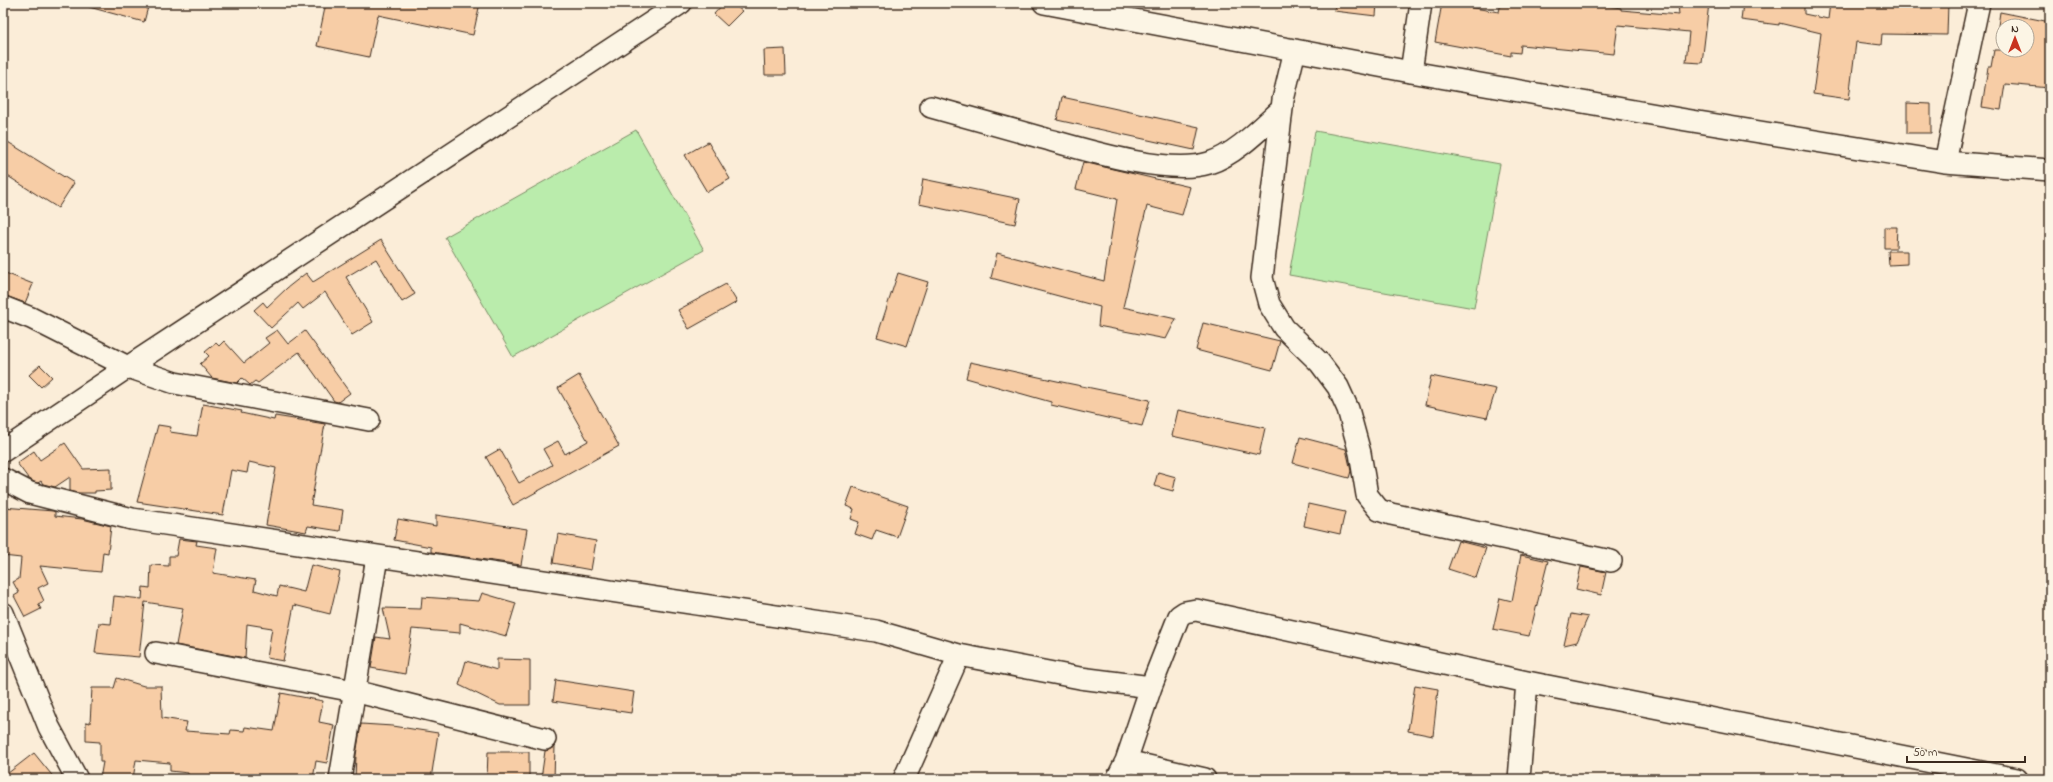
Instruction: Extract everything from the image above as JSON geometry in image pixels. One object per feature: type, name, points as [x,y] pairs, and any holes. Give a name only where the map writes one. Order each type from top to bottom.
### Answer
[{"type":"street","points":[[4,448],[681,3]]},
{"type":"street","points":[[1044,3],[1411,72],[1672,118],[1945,162],[2050,170]]},
{"type":"street","points":[[1411,72],[1421,3]]},
{"type":"street","points":[[1945,162],[1979,3]]},
{"type":"street","points":[[1295,50],[1282,109],[1262,278],[1269,304],[1284,328],[1320,363],[1338,387],[1350,416],[1360,453],[1367,495],[1379,510],[1392,514],[1611,561]]},
{"type":"street","points":[[930,107],[1078,148],[1132,161],[1181,167],[1209,163],[1244,143],[1282,109]]},
{"type":"street","points":[[3,307],[31,318],[128,366],[175,383],[369,420]]},
{"type":"street","points":[[3,479],[30,493],[132,520],[876,631],[960,655],[1080,678],[1151,687]]},
{"type":"street","points":[[340,779],[377,557]]},
{"type":"street","points":[[1117,779],[1126,760],[1151,687],[1179,616],[1185,612],[1196,610],[1527,682],[2017,779]]},
{"type":"street","points":[[3,613],[49,727],[77,779]]},
{"type":"street","points":[[156,653],[354,691],[545,739]]},
{"type":"street","points":[[904,779],[960,655]]},
{"type":"street","points":[[1519,779],[1527,682]]},
{"type":"street","points":[[1126,760],[1205,779]]},
{"type":"green space","points":[[636,130],[704,250],[513,357],[445,237]]},
{"type":"green space","points":[[1315,131],[1500,164],[1474,308],[1289,275]]},
{"type":"building","points":[[90,3],[149,3],[144,22],[89,7]]},
{"type":"building","points":[[326,3],[480,3],[473,35],[378,15],[369,57],[317,46]]},
{"type":"building","points":[[724,3],[732,3],[742,11],[727,26],[714,14]]},
{"type":"building","points":[[1335,3],[1377,3],[1376,16],[1334,11]]},
{"type":"building","points":[[1442,3],[1499,12],[1501,3],[1587,3],[1621,8],[1621,10],[1679,15],[1678,3],[1709,3],[1702,63],[1686,62],[1689,32],[1618,25],[1614,54],[1521,45],[1520,53],[1511,52],[1511,56],[1435,42]]},
{"type":"building","points":[[1743,3],[1804,5],[1804,14],[1828,19],[1830,3],[1948,3],[1947,35],[1882,34],[1881,45],[1856,42],[1849,99],[1813,94],[1821,33],[1779,23],[1779,25],[1741,20]]},
{"type":"building","points":[[2000,12],[2030,18],[1999,18]]},
{"type":"building","points":[[2035,19],[2050,22],[2050,88],[2005,84],[2001,110],[1982,107],[1988,67],[1991,67],[1994,50],[1995,58],[2035,58]]},
{"type":"building","points":[[785,49],[786,75],[765,75],[764,50]]},
{"type":"building","points":[[1062,97],[1199,127],[1194,150],[1057,120]]},
{"type":"building","points":[[1907,103],[1931,104],[1931,133],[1907,133]]},
{"type":"building","points":[[3,139],[74,183],[58,208],[3,173]]},
{"type":"building","points":[[708,142],[730,179],[707,192],[685,155]]},
{"type":"building","points":[[1083,162],[1190,187],[1182,215],[1147,206],[1123,307],[1176,319],[1166,339],[1098,326],[1100,307],[991,278],[997,253],[1104,281],[1117,199],[1076,189]]},
{"type":"building","points":[[923,179],[1020,199],[1015,224],[919,204]]},
{"type":"building","points":[[1884,227],[1897,227],[1896,248],[1884,248]]},
{"type":"building","points":[[381,240],[415,294],[402,302],[376,259],[346,277],[373,322],[352,335],[325,292],[303,309],[298,303],[271,328],[254,310],[263,302],[267,307],[306,273],[313,282]]},
{"type":"building","points":[[1888,251],[1907,251],[1907,264],[1889,265]]},
{"type":"building","points":[[3,272],[33,284],[25,303],[3,295]]},
{"type":"building","points":[[898,273],[928,282],[907,346],[877,337]]},
{"type":"building","points":[[726,284],[737,302],[689,329],[678,310]]},
{"type":"building","points":[[1203,323],[1280,341],[1272,370],[1196,350]]},
{"type":"building","points":[[277,330],[288,344],[305,331],[350,393],[338,402],[334,401],[299,352],[258,383],[255,381],[250,385],[242,378],[237,383],[212,378],[200,364],[209,356],[205,352],[216,343],[219,346],[224,341],[244,363],[269,343],[265,338]]},
{"type":"building","points":[[970,362],[1150,400],[1142,426],[1051,405],[1051,402],[966,378]]},
{"type":"building","points":[[40,365],[52,377],[41,387],[29,375]]},
{"type":"building","points":[[579,375],[619,446],[513,505],[486,457],[500,449],[519,483],[552,465],[543,449],[558,441],[565,454],[588,441],[558,388]]},
{"type":"building","points":[[1431,376],[1496,389],[1487,418],[1425,405]]},
{"type":"building","points":[[203,404],[242,411],[241,413],[274,420],[275,416],[325,424],[311,505],[343,510],[340,531],[308,526],[306,532],[266,525],[276,468],[249,462],[247,473],[231,470],[223,515],[137,502],[158,425],[171,427],[170,432],[197,436]]},
{"type":"building","points":[[1178,410],[1265,428],[1259,455],[1172,436]]},
{"type":"building","points":[[1300,437],[1346,449],[1351,471],[1349,478],[1293,463]]},
{"type":"building","points":[[65,443],[83,469],[111,468],[111,490],[95,491],[95,493],[79,493],[70,491],[70,477],[55,487],[43,484],[41,481],[38,483],[34,482],[28,478],[17,463],[34,451],[40,460]]},
{"type":"building","points":[[1158,472],[1176,477],[1173,491],[1154,486]]},
{"type":"building","points":[[853,487],[908,506],[897,537],[876,530],[872,540],[855,534],[859,522],[851,519],[854,509],[846,506]]},
{"type":"building","points":[[1308,504],[1345,512],[1340,534],[1304,526]]},
{"type":"building","points":[[3,507],[53,511],[55,512],[55,516],[82,519],[111,526],[108,553],[103,552],[101,572],[40,566],[48,583],[38,588],[44,601],[38,604],[41,609],[25,617],[14,596],[19,593],[13,582],[19,579],[21,558],[3,556]]},
{"type":"building","points":[[436,515],[527,529],[521,565],[431,552],[431,547],[394,540],[398,519],[436,526]]},
{"type":"building","points":[[558,534],[596,541],[591,570],[553,563]]},
{"type":"building","points":[[179,539],[197,541],[196,545],[217,548],[213,573],[256,580],[254,590],[277,596],[279,586],[304,592],[311,565],[340,572],[330,614],[294,605],[283,661],[267,658],[272,628],[247,624],[245,658],[176,645],[183,608],[145,602],[139,657],[95,653],[99,623],[111,624],[114,596],[142,599],[143,587],[150,588],[151,565],[169,566],[169,556],[176,556]]},
{"type":"building","points":[[1458,541],[1486,548],[1476,578],[1448,569]]},
{"type":"building","points":[[1521,555],[1548,561],[1529,636],[1493,629],[1500,598],[1512,601]]},
{"type":"building","points":[[1581,567],[1606,572],[1601,595],[1576,589]]},
{"type":"building","points":[[482,593],[516,603],[506,636],[460,623],[460,633],[412,629],[405,674],[371,668],[376,637],[390,639],[383,608],[421,609],[422,597],[479,601]]},
{"type":"building","points":[[1571,614],[1588,617],[1577,642],[1564,645]]},
{"type":"building","points":[[497,659],[530,660],[530,705],[500,705],[459,685],[466,661],[497,670]]},
{"type":"building","points":[[117,678],[144,686],[161,686],[162,718],[187,722],[185,731],[230,734],[231,730],[244,731],[245,727],[274,731],[281,693],[323,701],[319,722],[334,725],[327,763],[316,761],[313,779],[229,779],[188,776],[188,773],[170,771],[170,763],[136,760],[133,779],[100,779],[103,762],[100,762],[100,742],[86,741],[86,722],[90,723],[92,688],[114,688]]},
{"type":"building","points":[[556,680],[634,692],[631,713],[553,701]]},
{"type":"building","points":[[1415,685],[1438,689],[1433,736],[1408,731]]},
{"type":"building","points":[[361,724],[393,726],[438,733],[431,779],[355,779],[356,755]]},
{"type":"building","points":[[555,746],[554,779],[541,779],[545,751]]},
{"type":"building","points":[[488,752],[529,752],[529,779],[487,779]]},
{"type":"building","points":[[34,753],[55,779],[3,779],[3,777]]}]
